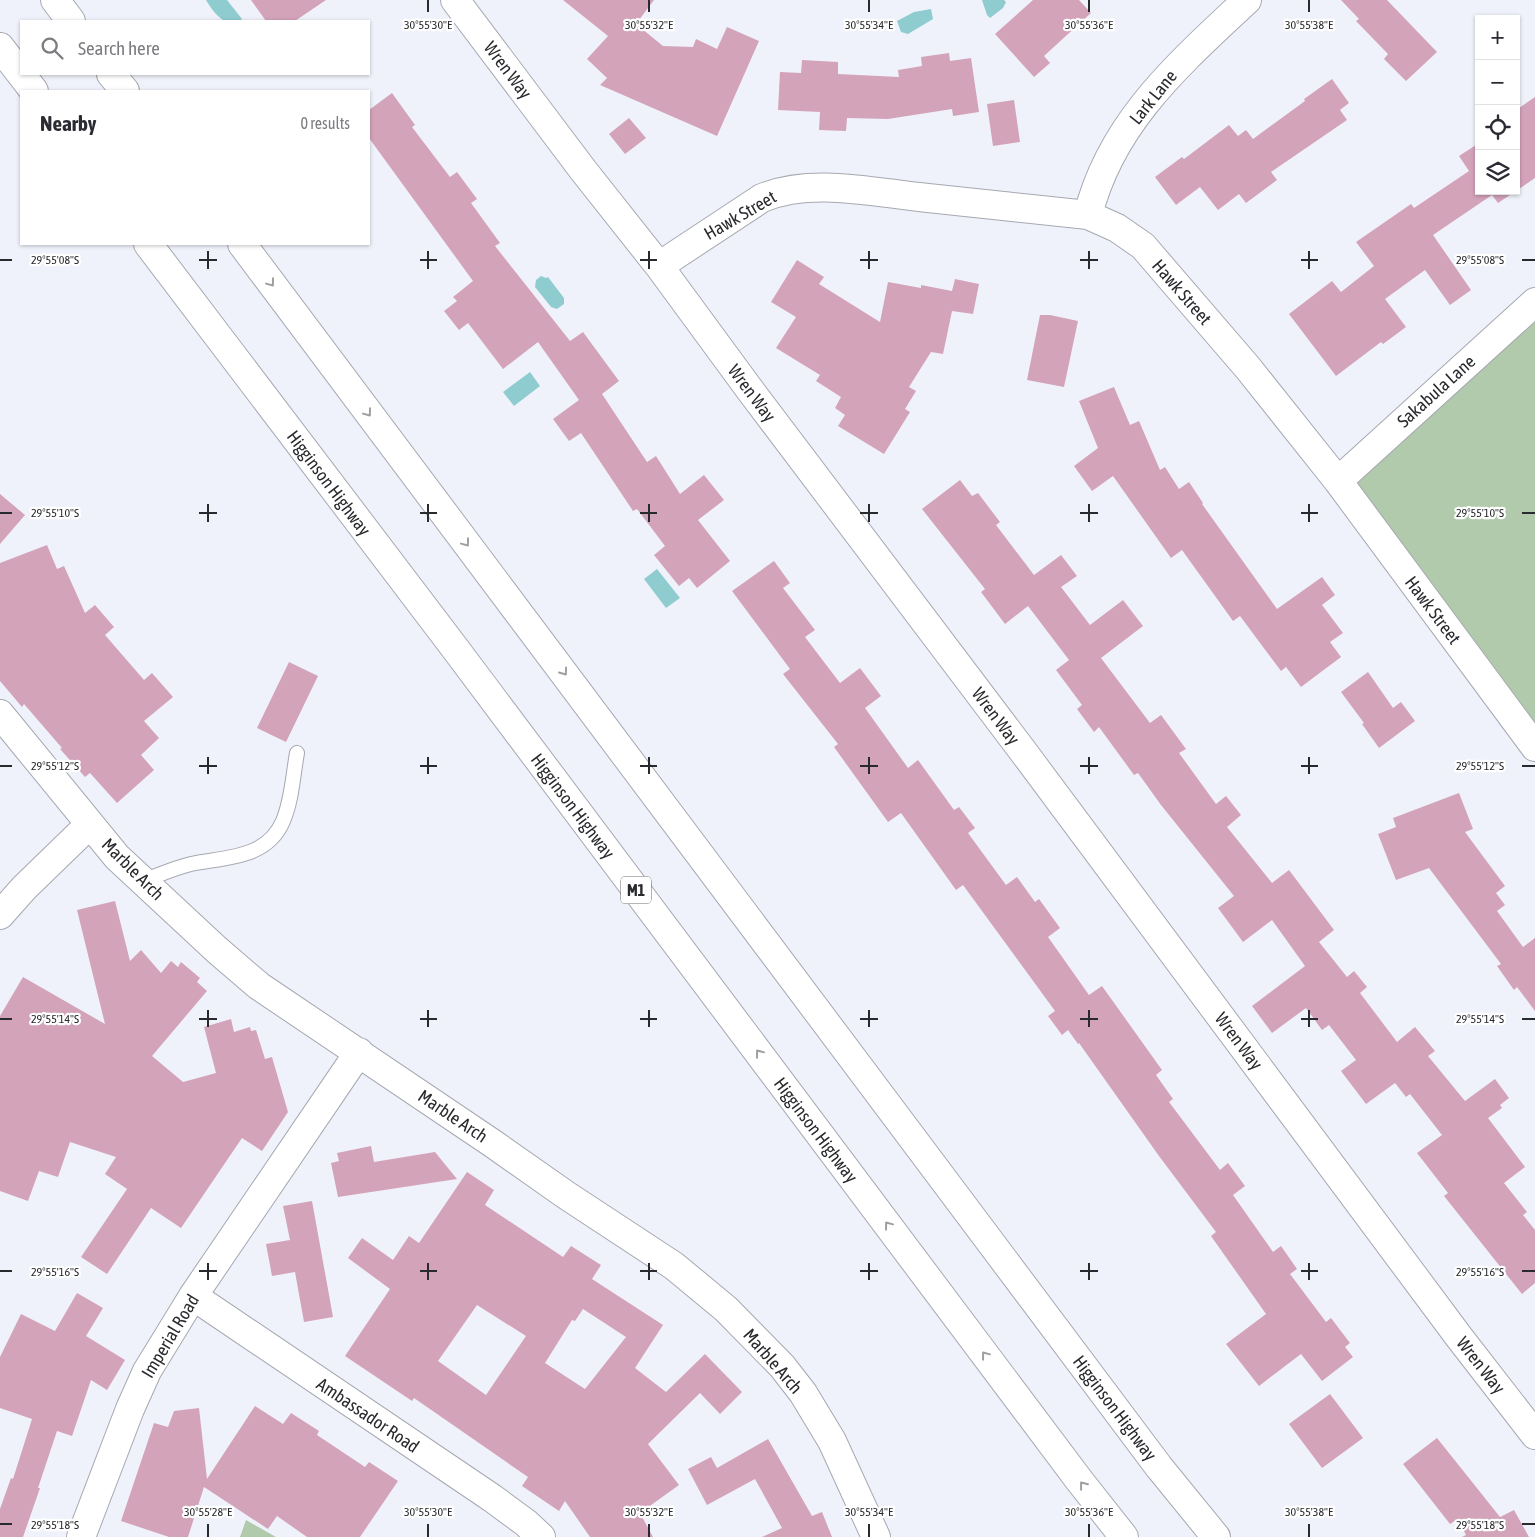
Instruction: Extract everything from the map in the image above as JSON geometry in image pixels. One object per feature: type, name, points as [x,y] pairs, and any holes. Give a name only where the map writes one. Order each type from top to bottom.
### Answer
[{"type":"main road","points":[[55,0],[70,20]]},
{"type":"main road","name":"Wren Way","points":[[455,0],[583,170],[659,266],[1459,1337],[1535,1434]]},
{"type":"main road","name":"Lark Lane","points":[[1088,215],[1096,186],[1106,163],[1117,143],[1142,107],[1169,74],[1247,0]]},
{"type":"main road","points":[[0,47],[20,73]]},
{"type":"main road","points":[[22,75],[33,90]]},
{"type":"main road","points":[[113,75],[124,90]]},
{"type":"main road","name":"Hawk Street","points":[[659,266],[762,198],[777,192],[796,189],[824,188],[870,192],[1088,215],[1117,228],[1143,246],[1248,368],[1338,481],[1535,747]]},
{"type":"main road","name":"Higginson Highway","points":[[149,245],[466,663],[1078,1480],[1124,1537]]},
{"type":"main road","name":"Higginson Highway","points":[[243,245],[1159,1468],[1216,1537]]},
{"type":"main road","name":"Sakabula Lane","points":[[1338,481],[1535,302]]},
{"type":"main road","name":"Marble Arch","points":[[0,714],[117,857],[217,950],[259,986],[359,1052],[566,1195],[674,1266],[726,1309],[782,1366],[803,1393],[832,1441],[876,1537]]},
{"type":"main road","points":[[0,915],[24,888],[90,824]]},
{"type":"main road","name":"Imperial Road","points":[[81,1537],[130,1409],[147,1371],[193,1296],[359,1052]]},
{"type":"main road","name":"Ambassador Road","points":[[193,1296],[370,1418],[492,1498],[526,1522],[541,1537]]},
{"type":"lane","points":[[143,881],[189,864],[244,855],[259,849],[269,842],[282,823],[287,811],[297,753]]},
{"type":"green space","points":[[1535,311],[1535,733],[1346,480]]},
{"type":"green space","points":[[246,1520],[276,1537],[240,1537]]},
{"type":"water","points":[[206,0],[227,0],[242,19],[224,20],[212,10]]},
{"type":"water","points":[[982,0],[1004,0],[1006,2],[1003,8],[990,18],[987,15]]},
{"type":"water","points":[[931,9],[933,19],[908,34],[901,32],[897,21],[914,12]]},
{"type":"water","points":[[541,276],[548,277],[564,298],[564,304],[557,309],[551,307],[535,287],[536,280]]},
{"type":"water","points":[[530,372],[540,386],[514,406],[503,392]]},
{"type":"water","points":[[657,569],[680,598],[666,608],[644,579]]},
{"type":"building","points":[[251,0],[326,0],[296,20],[265,20]]},
{"type":"building","points":[[563,0],[654,0],[636,24],[663,46],[693,47],[696,39],[717,49],[727,27],[759,41],[717,136],[600,85],[607,78],[587,59],[608,36]]},
{"type":"building","points":[[1033,0],[1079,0],[1091,13],[1044,56],[1050,63],[1034,77],[995,34]]},
{"type":"building","points":[[1341,0],[1387,0],[1437,52],[1406,81],[1384,59],[1388,54],[1356,21],[1359,19]]},
{"type":"building","points":[[949,53],[950,61],[971,58],[979,112],[953,116],[952,109],[888,119],[847,118],[846,131],[819,130],[820,112],[778,110],[780,72],[801,73],[802,60],[838,62],[838,74],[899,77],[898,70],[922,66],[921,57]]},
{"type":"building","points":[[1332,79],[1349,103],[1340,110],[1347,120],[1271,172],[1277,180],[1246,203],[1239,194],[1218,210],[1200,187],[1176,205],[1155,177],[1182,157],[1184,159],[1229,125],[1238,136],[1246,130],[1253,139]]},
{"type":"building","points":[[392,93],[415,125],[412,127],[450,177],[457,172],[477,199],[471,203],[500,243],[495,246],[570,341],[583,332],[619,381],[602,394],[647,462],[656,456],[680,494],[704,475],[724,500],[698,520],[730,561],[697,588],[689,578],[679,586],[654,555],[665,546],[637,509],[633,511],[581,433],[569,441],[553,419],[579,400],[538,342],[503,369],[468,323],[459,330],[444,311],[457,301],[453,297],[473,281],[370,139],[370,109]]},
{"type":"building","points":[[1535,97],[1535,178],[1520,188],[1520,150],[1520,107]]},
{"type":"building","points":[[1014,100],[1020,142],[993,146],[987,104]]},
{"type":"building","points":[[629,118],[646,138],[625,154],[609,134]]},
{"type":"building","points":[[1475,146],[1475,195],[1492,195],[1433,235],[1471,290],[1450,305],[1425,270],[1385,299],[1406,327],[1383,344],[1381,342],[1336,376],[1289,314],[1332,281],[1341,292],[1374,266],[1356,242],[1411,204],[1414,208],[1469,171],[1459,156]]},
{"type":"building","points":[[1492,195],[1510,195],[1498,203]]},
{"type":"building","points":[[797,260],[824,277],[819,284],[880,322],[888,282],[921,288],[921,285],[952,291],[955,279],[979,284],[973,314],[952,311],[943,354],[931,352],[909,387],[916,391],[905,409],[910,412],[884,454],[838,426],[845,415],[835,408],[841,397],[816,381],[820,375],[776,348],[796,317],[771,302]]},
{"type":"building","points":[[1040,315],[1050,315],[1078,321],[1064,387],[1027,380]]},
{"type":"building","points":[[1114,387],[1130,425],[1139,421],[1160,470],[1165,467],[1179,489],[1189,482],[1202,504],[1277,609],[1322,577],[1335,595],[1322,605],[1343,633],[1330,642],[1341,657],[1301,687],[1286,667],[1281,671],[1240,616],[1233,621],[1182,550],[1171,558],[1113,476],[1092,491],[1074,466],[1098,448],[1079,401]]},
{"type":"building","points":[[960,480],[972,496],[978,493],[1000,522],[996,525],[1034,575],[1061,555],[1077,576],[1061,587],[1090,625],[1123,600],[1143,626],[1101,658],[1150,723],[1161,715],[1186,749],[1179,753],[1216,804],[1226,796],[1241,815],[1227,827],[1272,883],[1289,870],[1334,930],[1319,942],[1347,977],[1354,971],[1367,987],[1360,993],[1397,1042],[1415,1027],[1435,1051],[1428,1056],[1465,1101],[1495,1079],[1509,1098],[1500,1105],[1502,1108],[1488,1118],[1525,1167],[1504,1183],[1527,1212],[1523,1215],[1535,1230],[1535,1283],[1522,1294],[1444,1196],[1448,1193],[1417,1153],[1442,1135],[1410,1094],[1406,1097],[1395,1083],[1366,1104],[1341,1071],[1356,1060],[1329,1025],[1322,1030],[1306,1008],[1272,1033],[1252,1006],[1305,966],[1272,920],[1243,942],[1218,908],[1234,896],[1161,805],[1138,773],[1134,775],[1099,727],[1094,732],[1077,709],[1082,705],[1056,670],[1069,660],[1028,606],[1005,624],[981,592],[985,589],[922,509]]},
{"type":"building","points":[[0,494],[25,515],[0,544]]},
{"type":"building","points":[[47,545],[57,569],[64,566],[85,613],[95,605],[114,627],[105,635],[144,680],[152,673],[173,697],[144,721],[159,738],[141,755],[154,770],[117,803],[90,773],[85,777],[24,704],[22,707],[0,681],[0,563]]},
{"type":"building","points":[[774,561],[790,583],[783,588],[815,630],[805,637],[840,683],[860,668],[881,696],[865,708],[908,768],[918,760],[954,810],[959,807],[975,828],[968,833],[1006,885],[1017,877],[1035,902],[1039,899],[1060,928],[1048,937],[1089,995],[1102,986],[1162,1070],[1156,1075],[1173,1099],[1169,1102],[1220,1170],[1228,1163],[1245,1186],[1233,1195],[1273,1252],[1281,1246],[1297,1269],[1290,1274],[1326,1322],[1331,1318],[1350,1343],[1345,1347],[1353,1357],[1322,1381],[1301,1354],[1259,1386],[1226,1344],[1266,1314],[1211,1236],[1216,1232],[1159,1156],[1079,1043],[1068,1030],[1062,1035],[1048,1016],[1055,1011],[963,885],[956,890],[901,813],[888,822],[834,747],[838,744],[783,674],[790,669],[732,591]]},
{"type":"building","points":[[289,662],[318,676],[286,742],[257,728]]},
{"type":"building","points":[[1368,672],[1393,708],[1401,702],[1415,721],[1379,748],[1362,724],[1364,723],[1341,692]]},
{"type":"building","points":[[1459,793],[1473,829],[1465,832],[1505,886],[1496,893],[1505,905],[1497,911],[1523,947],[1535,938],[1535,1011],[1517,987],[1514,990],[1497,966],[1501,964],[1429,868],[1396,880],[1378,834],[1396,827],[1393,818]]},
{"type":"building","points":[[115,901],[130,961],[141,950],[161,973],[171,961],[178,967],[181,962],[200,978],[197,982],[207,991],[152,1056],[183,1082],[216,1073],[204,1027],[231,1019],[234,1032],[250,1027],[251,1031],[256,1030],[265,1059],[272,1057],[288,1112],[262,1151],[242,1138],[181,1228],[151,1208],[107,1274],[81,1257],[127,1189],[105,1174],[116,1157],[70,1142],[58,1177],[39,1171],[28,1201],[0,1191],[0,1016],[23,977],[105,1024],[77,910]]},
{"type":"building","points":[[371,1146],[374,1162],[435,1152],[457,1179],[338,1197],[331,1163],[339,1161],[337,1153]]},
{"type":"building","points":[[467,1172],[494,1190],[485,1205],[563,1257],[571,1246],[601,1265],[592,1279],[663,1325],[635,1368],[666,1392],[705,1354],[742,1392],[720,1414],[700,1393],[648,1444],[679,1485],[640,1513],[653,1537],[590,1537],[565,1501],[559,1511],[522,1486],[528,1477],[414,1398],[412,1401],[345,1356],[390,1289],[348,1258],[362,1238],[393,1260],[409,1236],[419,1243]],"holes":[[[477,1305],[526,1336],[486,1395],[438,1361]],[[583,1309],[626,1337],[585,1389],[545,1363],[572,1320],[575,1321]]]},
{"type":"building","points":[[312,1201],[333,1317],[304,1322],[295,1272],[272,1276],[266,1244],[290,1240],[283,1206]]},
{"type":"building","points":[[77,1293],[103,1308],[86,1336],[125,1360],[107,1390],[91,1380],[72,1436],[57,1431],[23,1537],[0,1537],[0,1509],[11,1478],[13,1479],[32,1419],[0,1408],[0,1357],[21,1314],[55,1331]]},
{"type":"building","points":[[1330,1394],[1363,1438],[1322,1468],[1289,1424]]},
{"type":"building","points":[[255,1406],[283,1424],[291,1413],[319,1431],[317,1435],[365,1467],[369,1462],[398,1481],[360,1537],[307,1537],[277,1516],[268,1529],[204,1487],[188,1537],[169,1537],[121,1521],[154,1423],[168,1427],[174,1411],[199,1408],[207,1479]]},
{"type":"building","points":[[1437,1438],[1500,1517],[1514,1510],[1529,1537],[1462,1537],[1466,1535],[1458,1519],[1450,1524],[1403,1464]]},
{"type":"building","points":[[768,1439],[812,1516],[822,1512],[832,1537],[762,1537],[782,1528],[755,1479],[707,1505],[688,1469],[711,1457],[717,1468]]}]
